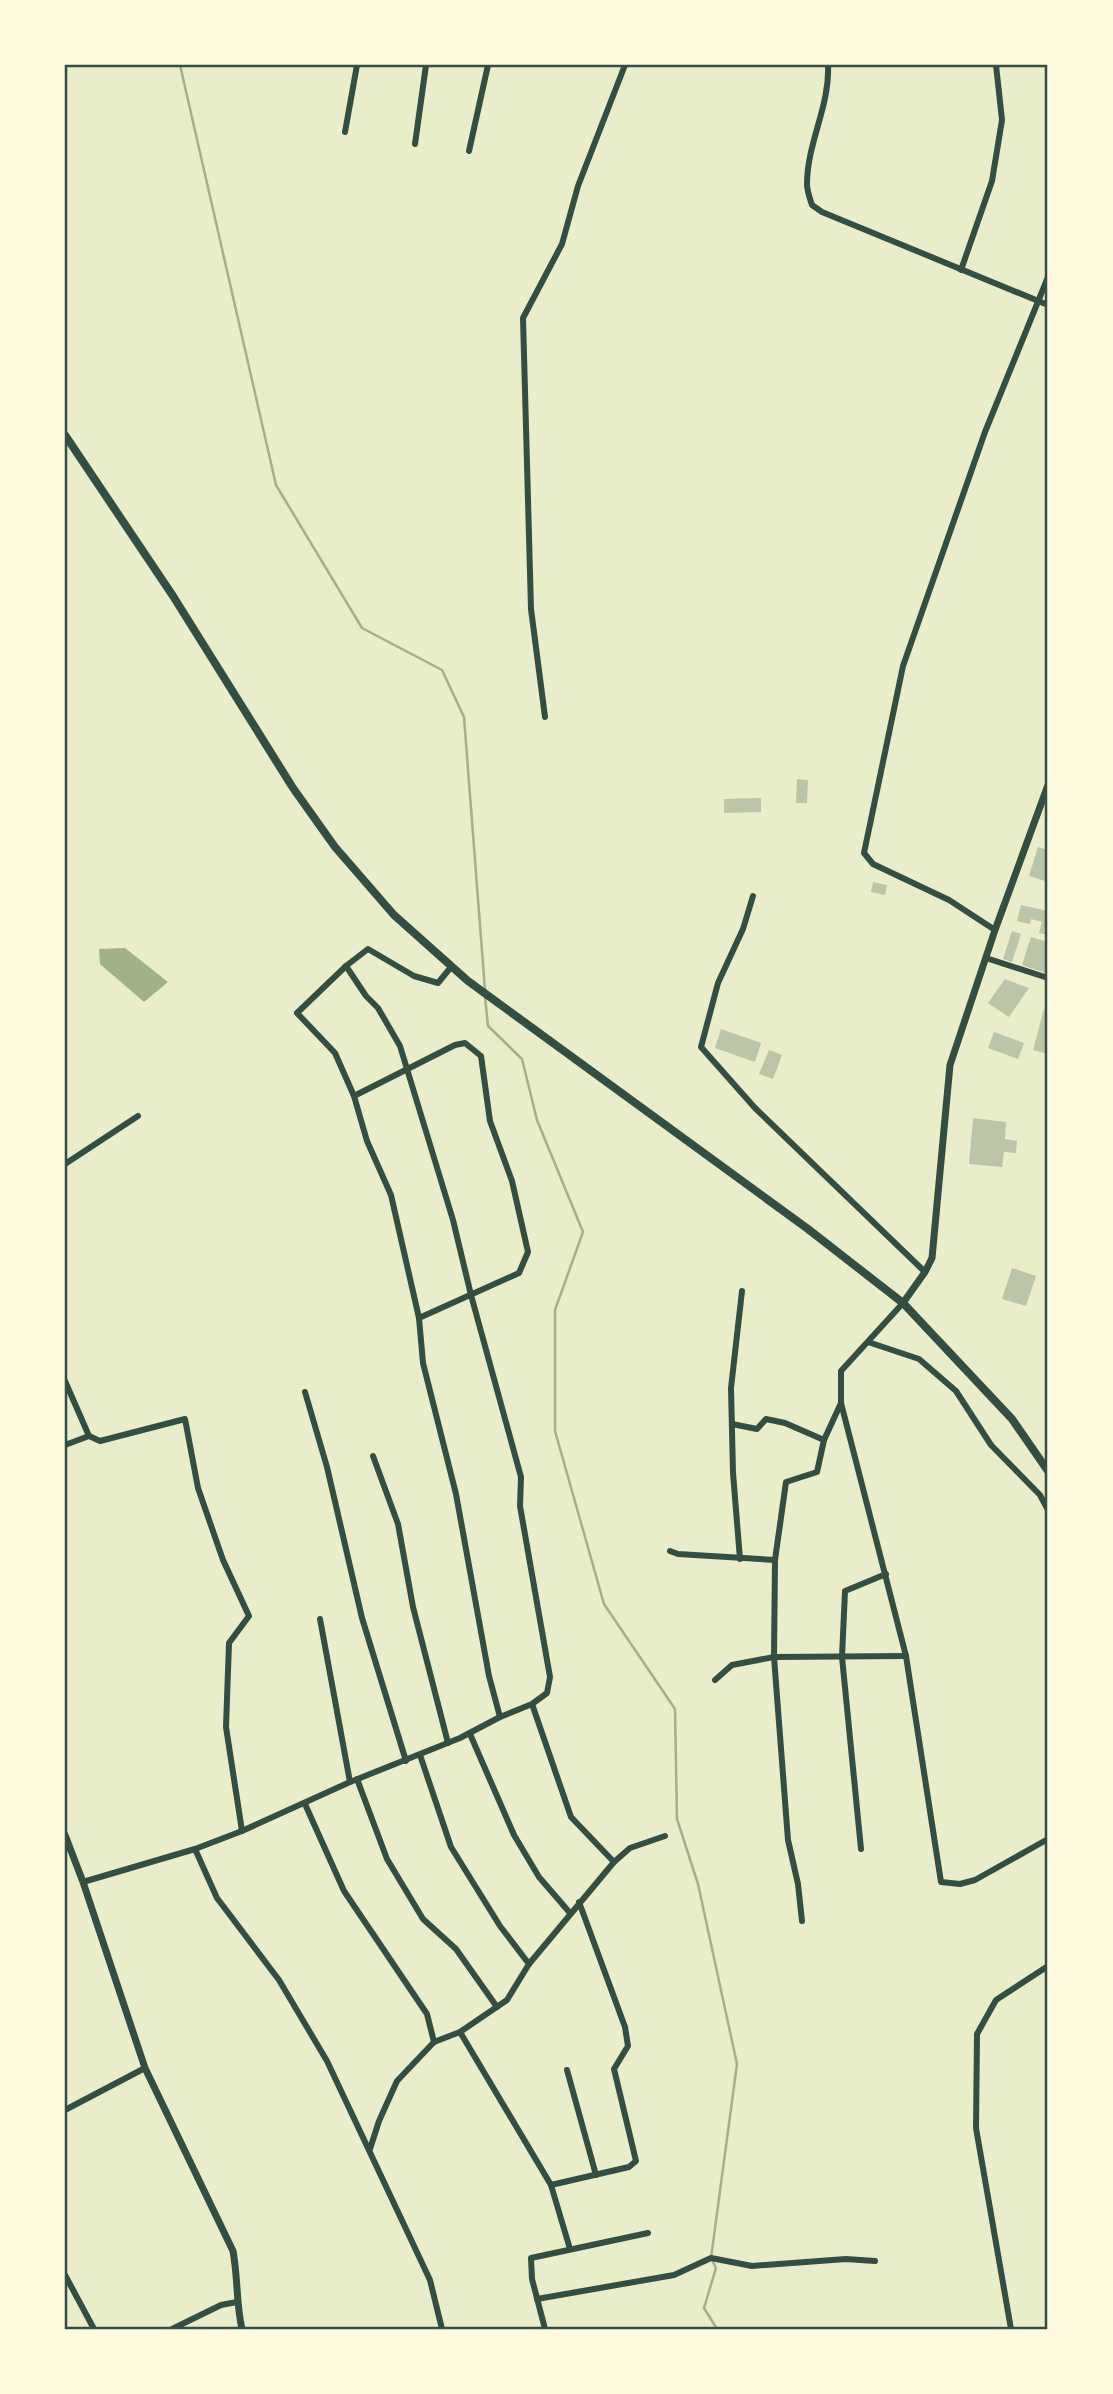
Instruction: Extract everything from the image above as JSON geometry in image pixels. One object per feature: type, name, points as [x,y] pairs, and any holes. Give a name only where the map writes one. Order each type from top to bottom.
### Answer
[{"type":"main road","points":[[65,435],[173,596],[293,788],[335,847],[394,915],[468,981],[798,1221],[903,1303],[1012,1419],[1048,1471]]},
{"type":"street","points":[[345,132],[358,65]]},
{"type":"street","points":[[415,144],[426,65]]},
{"type":"street","points":[[469,151],[488,65]]},
{"type":"street","points":[[545,717],[531,609],[523,318],[562,244],[578,186],[625,65]]},
{"type":"street","points":[[828,65],[829,85],[814,140],[806,185],[812,205],[822,212],[1048,304]]},
{"type":"street","points":[[961,270],[992,181],[1002,120],[996,65]]},
{"type":"street","points":[[995,930],[949,900],[873,864],[864,853],[903,666],[985,432],[1048,277]]},
{"type":"street","points":[[1048,785],[995,930],[950,1065],[932,1258],[903,1303],[841,1371],[841,1403],[906,1656],[941,1882],[960,1884],[975,1880],[1048,1841]]},
{"type":"street","points":[[753,895],[743,929],[718,983],[701,1047],[755,1108],[925,1272]]},
{"type":"street","points":[[451,967],[438,983],[414,976],[368,949],[346,966],[297,1013],[335,1053],[354,1096],[367,1141],[391,1195],[419,1318],[423,1363],[456,1494],[489,1676],[500,1717]]},
{"type":"street","points":[[986,958],[1048,978]]},
{"type":"street","points":[[83,1882],[195,1849],[242,1831],[349,1782],[448,1744],[532,1704],[547,1693],[550,1677],[520,1506],[522,1477],[453,1220],[400,1046],[378,1008],[366,996],[346,966]]},
{"type":"street","points":[[354,1096],[455,1045],[465,1043],[481,1056],[490,1121],[512,1181],[528,1252],[519,1273],[419,1318]]},
{"type":"street","points":[[65,1164],[138,1116]]},
{"type":"street","points":[[740,1559],[733,1473],[732,1373],[742,1291]]},
{"type":"street","points":[[868,1342],[919,1359],[956,1391],[991,1445],[1040,1495],[1048,1510]]},
{"type":"street","points":[[65,1381],[89,1436],[100,1441],[185,1419],[198,1488],[223,1560],[249,1616],[229,1643],[226,1727],[242,1831]]},
{"type":"street","points":[[306,1392],[327,1466],[362,1618],[406,1761]]},
{"type":"street","points":[[802,1921],[798,1884],[788,1840],[774,1657],[775,1560],[786,1482],[817,1472],[824,1440],[841,1403]]},
{"type":"street","points":[[732,1424],[757,1429],[765,1419],[785,1423],[824,1440]]},
{"type":"street","points":[[65,1445],[89,1436]]},
{"type":"street","points":[[373,1456],[398,1524],[413,1607],[448,1744]]},
{"type":"street","points":[[670,1551],[678,1554],[775,1560]]},
{"type":"street","points":[[861,1849],[842,1657],[845,1591],[886,1574]]},
{"type":"street","points":[[320,1619],[349,1782]]},
{"type":"street","points":[[715,1681],[732,1665],[774,1657],[906,1656]]},
{"type":"street","points":[[532,1704],[571,1817],[614,1862]]},
{"type":"street","points":[[470,1734],[514,1835],[539,1877],[570,1913]]},
{"type":"street","points":[[421,1755],[451,1847],[500,1926],[530,1964]]},
{"type":"street","points":[[357,1780],[387,1859],[423,1919],[456,1949],[497,2007]]},
{"type":"street","points":[[305,1804],[344,1891],[427,2014],[434,2042]]},
{"type":"street","points":[[65,1835],[145,2067],[233,2251],[238,2278],[237,2302],[243,2329]]},
{"type":"street","points":[[370,2149],[397,2081],[434,2042],[460,2032],[507,2000],[530,1964],[614,1862],[630,1848],[665,1836]]},
{"type":"street","points":[[195,1849],[217,1898],[279,1980],[327,2061],[430,2280],[442,2329]]},
{"type":"street","points":[[551,2185],[629,2167],[636,2161],[614,2069],[628,2046],[625,2027],[579,1902]]},
{"type":"street","points":[[1011,2329],[976,2128],[977,2034],[996,2000],[1048,1966]]},
{"type":"street","points":[[460,2032],[551,2185],[570,2249]]},
{"type":"street","points":[[65,2110],[145,2067]]},
{"type":"street","points":[[567,2070],[596,2175]]},
{"type":"street","points":[[545,2329],[532,2278],[531,2258],[648,2233]]},
{"type":"street","points":[[537,2299],[674,2275],[711,2258],[752,2266],[824,2260],[875,2261]]},
{"type":"street","points":[[65,2275],[93,2329]]},
{"type":"street","points":[[172,2329],[221,2305],[237,2302]]},
{"type":"shaded area","points":[[125,948],[168,982],[144,1002],[100,964],[99,949]]},
{"type":"building","points":[[797,779],[808,780],[807,803],[796,803]]},
{"type":"building","points":[[761,798],[761,812],[724,813],[724,799]]},
{"type":"building","points":[[1038,847],[1048,850],[1048,882],[1029,876]]},
{"type":"building","points":[[873,882],[887,885],[885,895],[871,892]]},
{"type":"building","points":[[1021,905],[1048,911],[1048,935],[1039,933],[1042,922],[1031,919],[1030,924],[1017,921]]},
{"type":"building","points":[[1012,931],[1021,934],[1012,962],[1003,959]]},
{"type":"building","points":[[1031,937],[1048,942],[1048,974],[1022,965]]},
{"type":"building","points":[[1005,979],[1029,988],[1009,1017],[988,1003]]},
{"type":"building","points":[[1044,1009],[1048,1010],[1048,1054],[1033,1050]]},
{"type":"building","points":[[721,1029],[761,1043],[755,1062],[715,1048]]},
{"type":"building","points":[[994,1032],[1024,1043],[1018,1059],[988,1048]]},
{"type":"building","points":[[769,1050],[782,1055],[773,1079],[759,1074]]},
{"type":"building","points":[[973,1118],[1006,1122],[1005,1139],[1017,1141],[1016,1153],[1004,1152],[1002,1167],[969,1164]]},
{"type":"building","points":[[1012,1268],[1036,1276],[1026,1306],[1002,1299]]},
{"type":"waterway","points":[[180,65],[276,485],[362,628],[442,670],[464,717],[485,990]]},
{"type":"waterway","points":[[485,997],[488,1026],[522,1059],[537,1120],[583,1232],[555,1310],[555,1431],[604,1604],[675,1709],[677,1819],[698,1884],[737,2064],[711,2258],[716,2268],[704,2308],[717,2329]]}]
